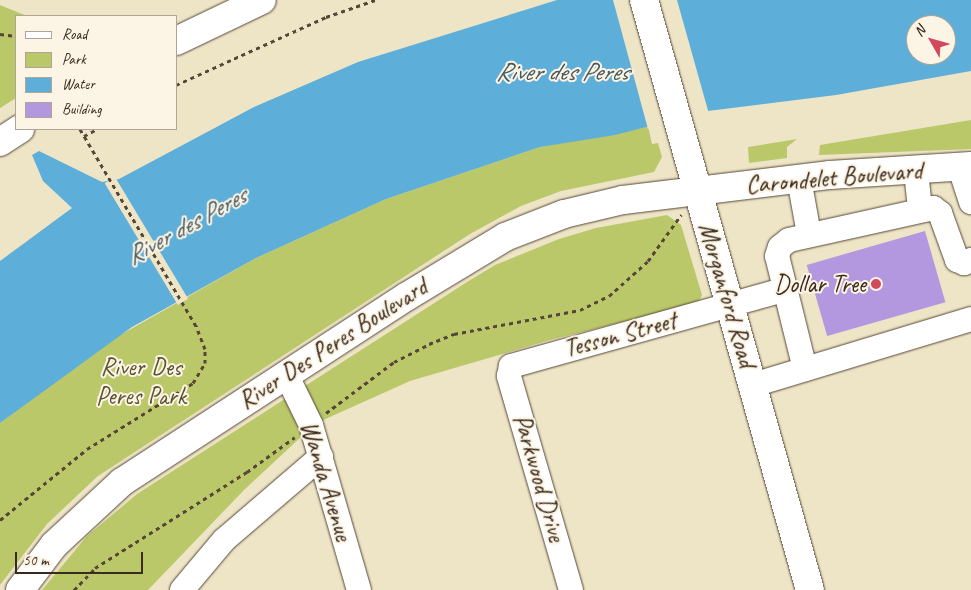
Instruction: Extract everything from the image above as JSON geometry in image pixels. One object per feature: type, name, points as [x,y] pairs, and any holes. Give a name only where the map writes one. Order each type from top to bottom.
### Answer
[{"type":"main road","points":[[178,39],[262,0]]},
{"type":"main road","name":"Morganford Road","points":[[644,0],[810,590]]},
{"type":"main road","points":[[0,142],[18,130]]},
{"type":"main road","name":"Carondelet Boulevard","points":[[698,191],[799,179],[966,167]]},
{"type":"main road","name":"River Des Peres Boulevard","points":[[20,590],[54,545],[122,482],[286,374],[505,238],[587,208],[698,191]]},
{"type":"street","points":[[966,167],[971,202]]},
{"type":"street","points":[[916,170],[920,209]]},
{"type":"street","points":[[799,179],[809,234]]},
{"type":"street","points":[[805,369],[777,256],[780,247],[789,240],[920,209],[933,208],[940,213],[953,255],[964,263],[971,260]]},
{"type":"street","name":"Tesson Street","points":[[511,366],[784,290]]},
{"type":"street","points":[[753,385],[971,319]]},
{"type":"street","name":"Parkwood Drive","points":[[511,366],[509,376],[571,590]]},
{"type":"street","name":"Wanda Avenue","points":[[286,374],[311,425],[359,590]]},
{"type":"street","points":[[182,590],[224,540],[321,457]]},
{"type":"path","points":[[178,84],[317,20],[375,0]]},
{"type":"path","points":[[0,34],[15,36]]},
{"type":"path","points":[[0,520],[87,449],[193,382],[205,363],[205,349],[196,326],[81,130]]},
{"type":"path","points":[[84,136],[95,130]]},
{"type":"path","points":[[321,417],[394,362],[429,344],[472,330],[580,310],[609,296],[648,261],[698,191]]},
{"type":"path","points":[[74,590],[95,568],[246,472],[298,435]]},
{"type":"green space","points":[[0,5],[25,15],[15,15],[15,99],[0,108]]},
{"type":"green space","points":[[971,120],[971,149],[819,155],[820,145]]},
{"type":"green space","name":"River Des Peres Park","points":[[648,126],[652,144],[658,143],[662,157],[654,172],[561,191],[521,206],[470,234],[98,476],[47,524],[0,585],[0,423],[108,342],[256,258],[386,199],[540,147]]},
{"type":"green space","points":[[797,139],[787,147],[787,158],[749,163],[748,147]]},
{"type":"green space","name":"River Des Peres Park","points":[[667,215],[681,225],[702,295],[698,303],[550,340],[410,381],[321,421],[302,436],[245,489],[148,590],[42,590],[87,536],[137,494],[495,265],[559,239],[596,228]]},
{"type":"water","name":"River des Peres","points":[[557,0],[971,0],[971,71],[836,95],[708,111],[615,135],[540,147],[386,199],[256,258],[132,327],[0,423],[0,261],[72,208],[43,181],[32,155],[39,151],[102,182],[119,179],[254,107],[358,62]]},
{"type":"pier","points":[[613,0],[677,0],[709,114],[648,129]]},
{"type":"pier","points":[[115,177],[188,299],[178,305],[105,183]]},
{"type":"building","name":"Dollar Tree","points":[[925,231],[945,302],[827,336],[807,265]]},
{"type":"place","name":"Dollar Tree","points":[[876,284]]}]
